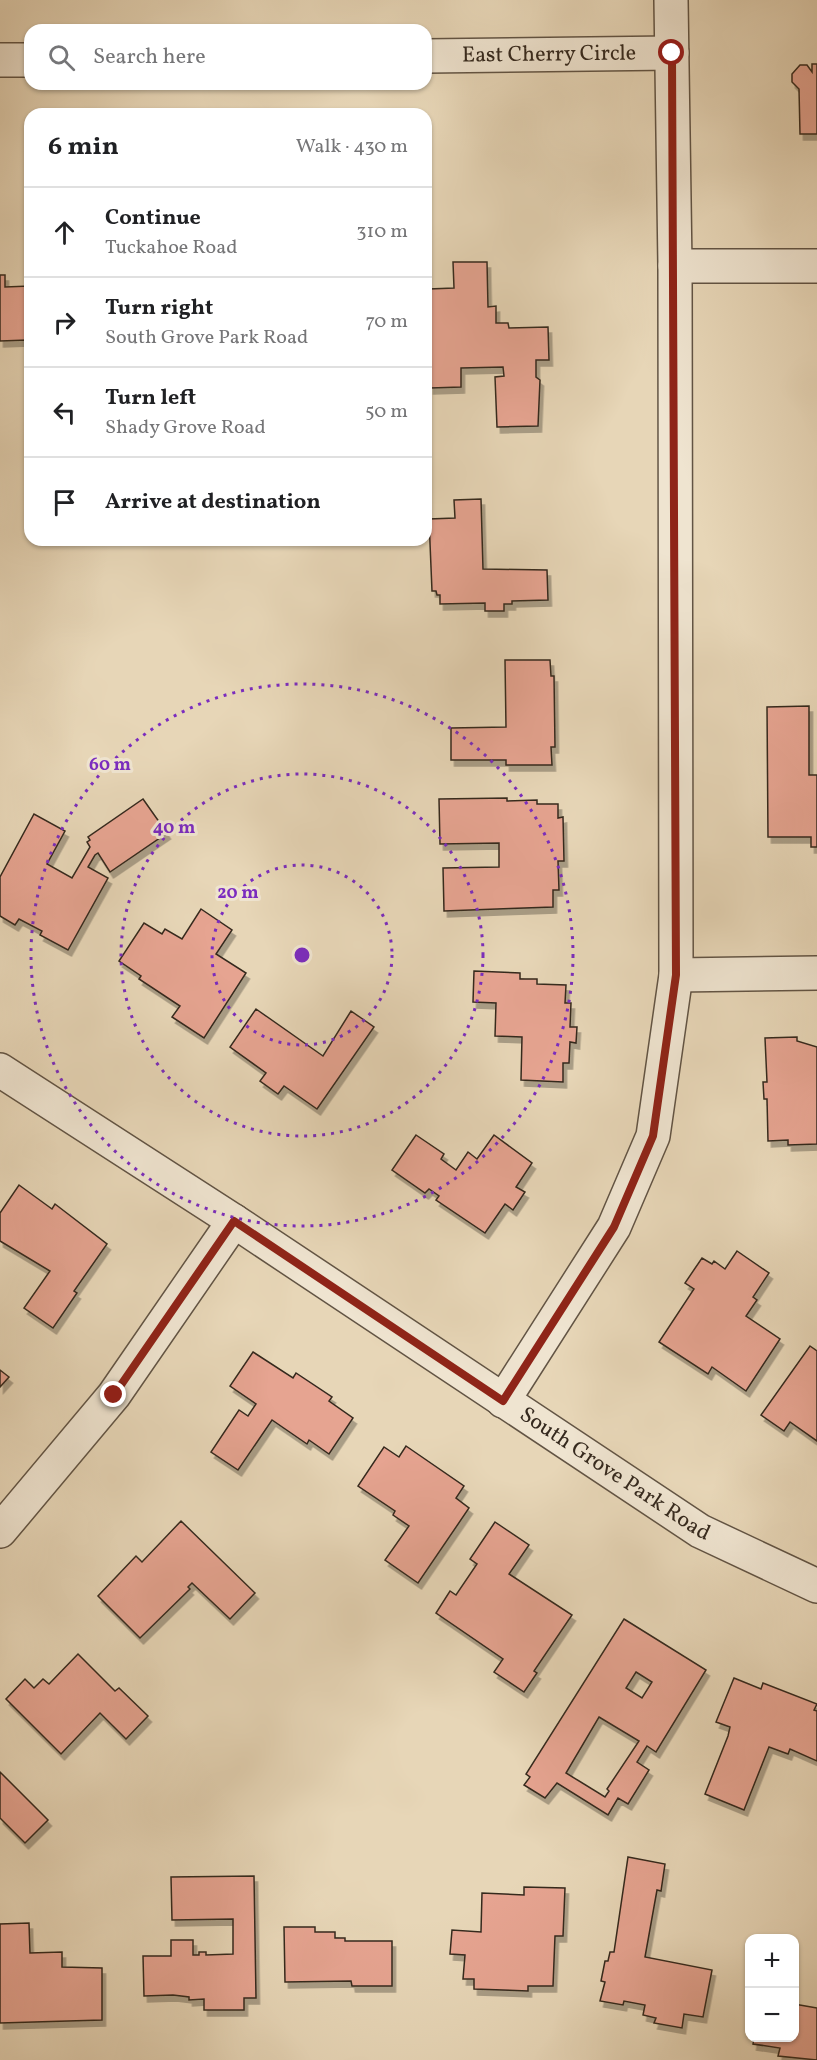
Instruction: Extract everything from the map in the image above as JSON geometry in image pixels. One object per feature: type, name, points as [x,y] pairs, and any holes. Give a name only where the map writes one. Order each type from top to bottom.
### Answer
[{"type":"street","points":[[503,1401],[614,1227],[653,1136],[676,975],[675,266],[671,0]]},
{"type":"street","name":"East Cherry Circle","points":[[432,56],[672,53]]},
{"type":"street","points":[[0,60],[24,60]]},
{"type":"street","points":[[675,266],[817,266]]},
{"type":"street","points":[[676,975],[817,973]]},
{"type":"street","name":"South Grove Park Road","points":[[0,1070],[234,1221],[700,1531],[817,1586]]},
{"type":"street","points":[[0,1531],[114,1395],[234,1221]]},
{"type":"building","points":[[812,64],[817,64],[817,134],[800,134],[799,89],[792,82],[792,74],[800,65],[807,65],[812,72]]},
{"type":"building","points":[[453,262],[487,262],[488,307],[496,306],[496,323],[508,323],[509,328],[548,327],[549,360],[536,360],[536,377],[540,380],[538,426],[497,427],[495,377],[504,376],[503,367],[461,368],[461,387],[432,388],[432,289],[454,288]]},
{"type":"building","points":[[0,275],[5,275],[5,287],[24,286],[24,340],[0,341]]},
{"type":"building","points":[[481,499],[483,569],[547,570],[548,600],[512,601],[512,604],[504,604],[504,611],[485,611],[485,603],[440,604],[440,595],[432,591],[430,546],[432,546],[432,519],[455,518],[454,500]]},
{"type":"building","points":[[505,660],[550,660],[551,676],[554,676],[555,747],[551,747],[552,765],[506,765],[506,760],[451,760],[451,728],[506,727]]},
{"type":"building","points":[[809,706],[809,775],[817,775],[817,847],[811,847],[811,837],[768,837],[767,707]]},
{"type":"building","points":[[507,798],[507,801],[537,800],[537,804],[558,804],[558,818],[563,817],[564,861],[558,861],[559,890],[553,890],[553,907],[444,911],[443,868],[499,867],[499,843],[440,844],[439,799]]},
{"type":"building","points":[[143,799],[167,833],[110,872],[98,853],[95,855],[88,867],[108,878],[68,950],[40,935],[42,931],[19,919],[15,925],[0,916],[0,877],[34,814],[65,831],[47,864],[72,878],[90,847],[87,842],[90,840],[88,837]]},
{"type":"building","points":[[201,909],[232,930],[216,954],[246,973],[204,1038],[172,1017],[180,1006],[139,979],[141,976],[119,961],[144,923],[162,934],[165,929],[182,939]]},
{"type":"building","points":[[474,971],[520,973],[520,979],[537,979],[537,984],[566,985],[565,1003],[571,1003],[570,1027],[577,1027],[576,1043],[570,1042],[569,1063],[563,1063],[563,1082],[521,1080],[522,1037],[495,1036],[496,1003],[473,1002]]},
{"type":"building","points":[[256,1009],[323,1056],[351,1011],[374,1027],[317,1109],[284,1086],[278,1094],[260,1081],[266,1073],[230,1047]]},
{"type":"building","points":[[797,1037],[797,1041],[817,1047],[817,1144],[788,1145],[788,1140],[768,1141],[767,1099],[764,1099],[763,1082],[767,1082],[765,1038]]},
{"type":"building","points":[[416,1135],[444,1154],[441,1159],[456,1170],[468,1152],[477,1159],[494,1135],[532,1163],[516,1187],[525,1192],[513,1210],[505,1204],[485,1233],[436,1200],[439,1196],[429,1189],[425,1193],[392,1170]]},
{"type":"building","points":[[19,1185],[52,1209],[55,1204],[107,1244],[74,1291],[77,1293],[53,1328],[24,1308],[50,1271],[0,1241],[0,1213]]},
{"type":"building","points":[[737,1251],[769,1273],[753,1297],[757,1300],[746,1316],[780,1339],[746,1391],[712,1367],[708,1374],[659,1342],[694,1289],[685,1283],[702,1258],[712,1264],[714,1261],[725,1269]]},
{"type":"building","points":[[810,1346],[817,1351],[817,1441],[790,1422],[784,1431],[761,1415]]},
{"type":"building","points":[[253,1352],[293,1378],[296,1373],[332,1397],[329,1401],[353,1418],[329,1454],[309,1440],[307,1444],[272,1420],[238,1470],[211,1452],[239,1410],[248,1416],[256,1404],[230,1386]]},
{"type":"building","points":[[0,1370],[9,1377],[0,1387]]},
{"type":"building","points":[[406,1446],[464,1486],[456,1498],[469,1508],[418,1583],[385,1560],[409,1526],[393,1515],[395,1511],[358,1486],[384,1447],[399,1457]]},
{"type":"building","points":[[181,1521],[255,1593],[230,1619],[192,1583],[188,1587],[190,1589],[140,1638],[98,1596],[136,1556],[142,1562]]},
{"type":"building","points":[[495,1522],[529,1545],[509,1574],[572,1615],[534,1671],[537,1673],[524,1692],[494,1672],[503,1659],[436,1613],[450,1591],[456,1595],[477,1564],[470,1559]]},
{"type":"building","points":[[624,1619],[706,1670],[656,1752],[647,1746],[637,1762],[649,1770],[628,1804],[618,1798],[608,1815],[557,1783],[545,1798],[524,1785],[530,1777],[526,1774]],"holes":[[[636,1672],[652,1682],[642,1698],[626,1688]],[[599,1717],[639,1741],[607,1789],[609,1791],[605,1797],[566,1773]]]},
{"type":"building","points":[[78,1654],[115,1691],[119,1688],[148,1716],[126,1739],[100,1713],[61,1754],[6,1699],[25,1679],[34,1688],[43,1679],[49,1684]]},
{"type":"building","points":[[734,1678],[761,1689],[763,1683],[817,1704],[814,1710],[817,1711],[817,1761],[790,1749],[788,1754],[769,1747],[744,1810],[705,1794],[728,1736],[730,1727],[716,1722]]},
{"type":"building","points":[[0,1772],[48,1820],[25,1843],[0,1818]]},
{"type":"building","points":[[628,1857],[665,1864],[661,1891],[657,1890],[645,1957],[712,1970],[703,2017],[684,2014],[682,2028],[654,2023],[656,2018],[643,2015],[645,2005],[624,2001],[623,2005],[600,2001],[605,1982],[601,1981],[605,1961],[608,1961],[610,1952],[614,1952]]},
{"type":"building","points":[[254,1876],[256,1998],[244,1998],[244,2010],[204,2010],[204,1999],[189,2000],[189,1997],[173,1995],[144,1996],[143,1956],[171,1956],[171,1940],[193,1940],[193,1955],[199,1955],[199,1952],[206,1952],[206,1955],[233,1954],[233,1919],[172,1920],[171,1877]]},
{"type":"building","points":[[524,1887],[565,1888],[563,1936],[555,1936],[553,1986],[528,1986],[528,1991],[474,1989],[474,1979],[463,1979],[465,1955],[450,1954],[452,1930],[481,1932],[482,1893],[524,1895]]},
{"type":"building","points":[[29,1923],[30,1953],[62,1952],[62,1967],[102,1968],[102,2020],[0,2023],[0,1924]]},
{"type":"building","points":[[284,1927],[315,1927],[315,1932],[335,1932],[335,1938],[345,1938],[345,1941],[392,1941],[392,1986],[352,1986],[351,1981],[285,1982]]},
{"type":"building","points":[[799,2005],[817,2008],[817,2060],[778,2056],[780,2048],[753,2044],[753,2042],[799,2042]]},
{"type":"route","points":[[114,1395],[234,1221],[503,1401],[614,1227],[653,1136],[676,975],[675,266],[672,53]]}]
